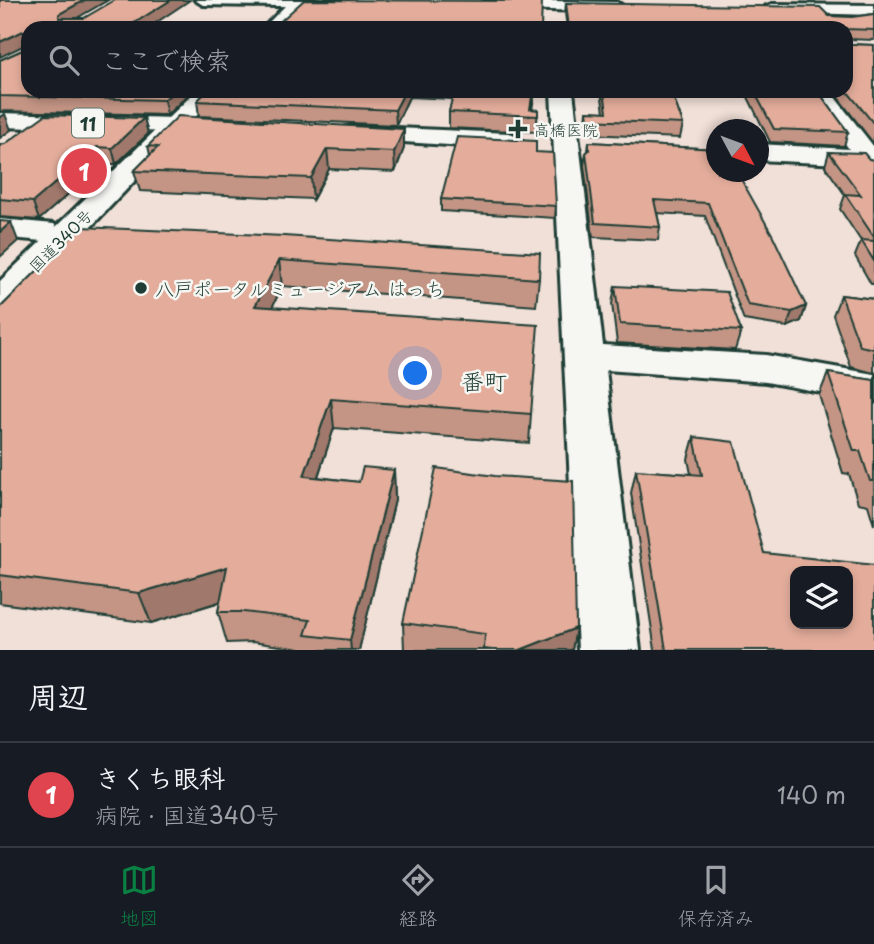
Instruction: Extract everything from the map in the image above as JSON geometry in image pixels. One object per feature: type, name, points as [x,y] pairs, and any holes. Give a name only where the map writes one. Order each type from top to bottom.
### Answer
[{"type":"main road","points":[[203,0],[355,2]]},
{"type":"main road","points":[[279,21],[300,1]]},
{"type":"main road","points":[[557,3],[558,21]]},
{"type":"main road","points":[[475,5],[557,3],[639,8]]},
{"type":"main road","points":[[767,21],[758,9],[874,10]]},
{"type":"main road","name":"国道340号","points":[[0,301],[202,98]]},
{"type":"main road","points":[[564,98],[579,144],[584,357],[610,650]]},
{"type":"main road","points":[[824,98],[872,160]]},
{"type":"main road","name":"11","points":[[0,120],[175,125]]},
{"type":"main road","points":[[175,125],[207,127]]},
{"type":"main road","points":[[9,145],[38,126]]},
{"type":"main road","points":[[331,132],[579,144]]},
{"type":"main road","points":[[769,153],[872,160]]},
{"type":"main road","points":[[0,228],[43,231]]},
{"type":"main road","points":[[584,357],[698,361],[823,375],[874,388]]},
{"type":"building","points":[[0,0],[85,0],[59,14],[59,18],[84,18],[115,0],[171,0],[137,21],[21,21],[21,32],[0,42]]},
{"type":"building","points":[[304,0],[542,1],[541,21],[281,21]]},
{"type":"building","points":[[566,3],[820,7],[829,16],[874,14],[874,30],[853,29],[853,21],[568,21]]},
{"type":"building","points":[[853,44],[874,45],[874,124],[853,98]]},
{"type":"building","points":[[21,51],[21,97],[0,96],[0,60]]},
{"type":"building","points":[[82,98],[166,98],[164,100]]},
{"type":"building","points":[[200,98],[401,98],[395,110],[197,101]]},
{"type":"building","points":[[452,98],[532,98],[530,109],[538,110],[538,116],[449,112]]},
{"type":"building","points":[[605,98],[674,98],[683,124],[588,120],[587,111],[607,112]]},
{"type":"building","points":[[758,98],[823,98],[848,132],[774,129]]},
{"type":"building","points":[[45,115],[144,118],[112,148],[97,147],[33,202],[0,199],[0,145]]},
{"type":"building","points":[[178,116],[404,129],[394,152],[327,149],[311,178],[134,171],[158,147],[148,146]]},
{"type":"building","points":[[457,137],[536,141],[536,152],[553,153],[556,206],[441,199]]},
{"type":"building","points":[[589,142],[706,148],[706,182],[743,182],[773,236],[806,306],[792,312],[748,305],[708,203],[654,200],[660,227],[595,223],[586,153],[589,150]]},
{"type":"building","points":[[829,152],[864,153],[874,160],[874,237],[845,194],[861,195]]},
{"type":"building","points":[[0,221],[11,222],[0,232]]},
{"type":"building","points":[[81,227],[284,236],[540,253],[539,279],[279,260],[255,306],[538,325],[531,414],[331,399],[304,476],[359,482],[363,467],[394,470],[350,640],[305,635],[310,620],[244,612],[218,612],[227,567],[139,593],[0,575],[0,308]]},
{"type":"building","points":[[861,240],[874,241],[874,261]]},
{"type":"building","points":[[615,286],[727,292],[741,331],[620,324]]},
{"type":"building","points":[[841,295],[874,299],[874,349],[860,346]]},
{"type":"building","points":[[828,373],[874,380],[874,481],[870,481],[860,451],[854,451]]},
{"type":"building","points":[[694,437],[734,442],[764,553],[874,565],[874,650],[666,650],[636,470],[702,475]]},
{"type":"building","points":[[436,468],[495,476],[573,481],[576,628],[520,650],[492,650],[484,649],[485,634],[403,623]]},
{"type":"place","name":"高橋医院","points":[[518,129]]},
{"type":"place","name":"きくち眼科","points":[[84,171]]},
{"type":"place","name":"八戸ポータルミュージアム はっち","points":[[141,288]]},
{"type":"district","name":"番町","points":[[484,380]]}]
